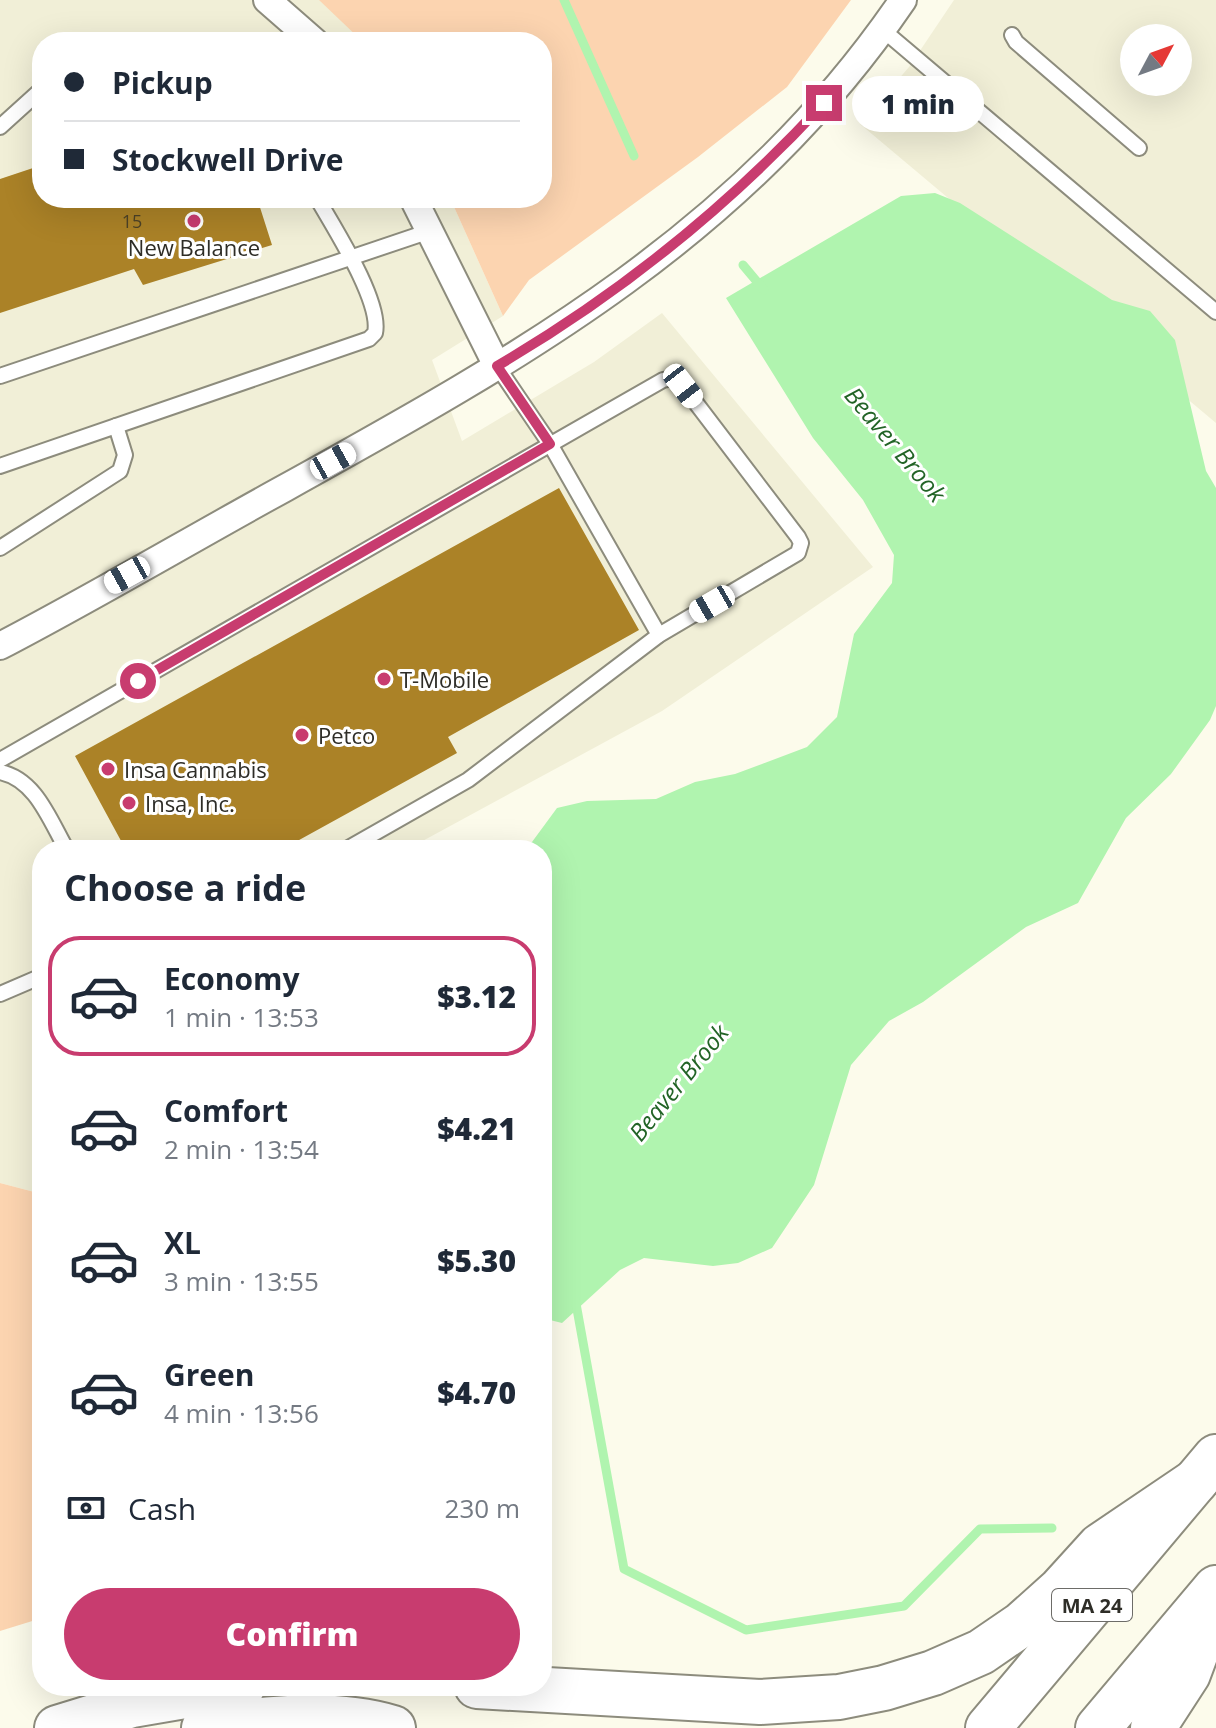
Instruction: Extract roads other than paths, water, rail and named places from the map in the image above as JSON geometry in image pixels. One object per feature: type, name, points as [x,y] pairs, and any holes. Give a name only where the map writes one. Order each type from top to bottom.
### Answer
[{"type":"highway","points":[[552,1690],[760,1702],[839,1697],[884,1688],[933,1673],[981,1652],[1022,1624],[1060,1590],[1100,1546],[1206,1469]]},
{"type":"highway","name":"MA 24","points":[[988,1728],[1206,1469]]},
{"type":"highway","points":[[1098,1728],[1216,1588]]},
{"type":"highway","points":[[1153,1728],[1188,1674],[1216,1600]]},
{"type":"highway","points":[[57,1728],[132,1705],[185,1696]]},
{"type":"highway","points":[[204,1728],[249,1721],[323,1718],[393,1728]]},
{"type":"street","points":[[267,0],[304,32]]},
{"type":"street","points":[[0,646],[412,417],[608,296],[717,210],[781,149],[824,103],[903,0]]},
{"type":"street","points":[[418,208],[497,366]]},
{"type":"lane","points":[[883,30],[1216,312]]},
{"type":"lane","points":[[1012,35],[1016,42],[1139,148]]},
{"type":"lane","points":[[0,127],[32,98]]},
{"type":"lane","points":[[0,466],[369,339],[375,333],[376,319],[352,257],[323,208]]},
{"type":"lane","points":[[0,376],[430,231]]},
{"type":"lane","points":[[497,366],[550,444],[659,635]]},
{"type":"lane","points":[[0,760],[550,444],[663,380],[673,378],[683,386],[798,537],[800,549],[792,558],[659,635],[468,780],[363,840]]},
{"type":"lane","points":[[0,548],[120,471],[125,455],[116,426]]},
{"type":"lane","points":[[0,772],[19,778],[30,787],[61,840]]},
{"type":"lane","points":[[0,994],[32,980]]},
{"type":"water","points":[[935,193],[960,203],[1112,300],[1150,311],[1175,340],[1206,471],[1216,488],[1216,706],[1210,720],[1171,774],[1126,818],[1078,903],[1026,927],[923,1002],[889,1021],[851,1065],[814,1185],[772,1248],[738,1263],[713,1266],[644,1258],[620,1270],[562,1323],[552,1320],[552,840],[533,840],[557,808],[587,801],[656,799],[695,782],[735,774],[807,747],[837,717],[854,634],[892,583],[894,555],[863,500],[813,438],[726,298],[901,196]]},
{"type":"waterway","name":"Beaver Brook","points":[[564,0],[634,156]]},
{"type":"waterway","name":"Beaver Brook","points":[[743,265],[764,290]]},
{"type":"waterway","name":"Beaver Brook","points":[[575,1298],[624,1569],[746,1630],[904,1606],[980,1529],[1052,1528]]},
{"type":"place","name":"New Balance","points":[[194,221]]},
{"type":"place","name":"T-Mobile","points":[[384,679]]},
{"type":"place","name":"Petco","points":[[302,735]]},
{"type":"place","name":"Insa Cannabis","points":[[108,769]]},
{"type":"place","name":"Insa, Inc.","points":[[129,803]]}]
